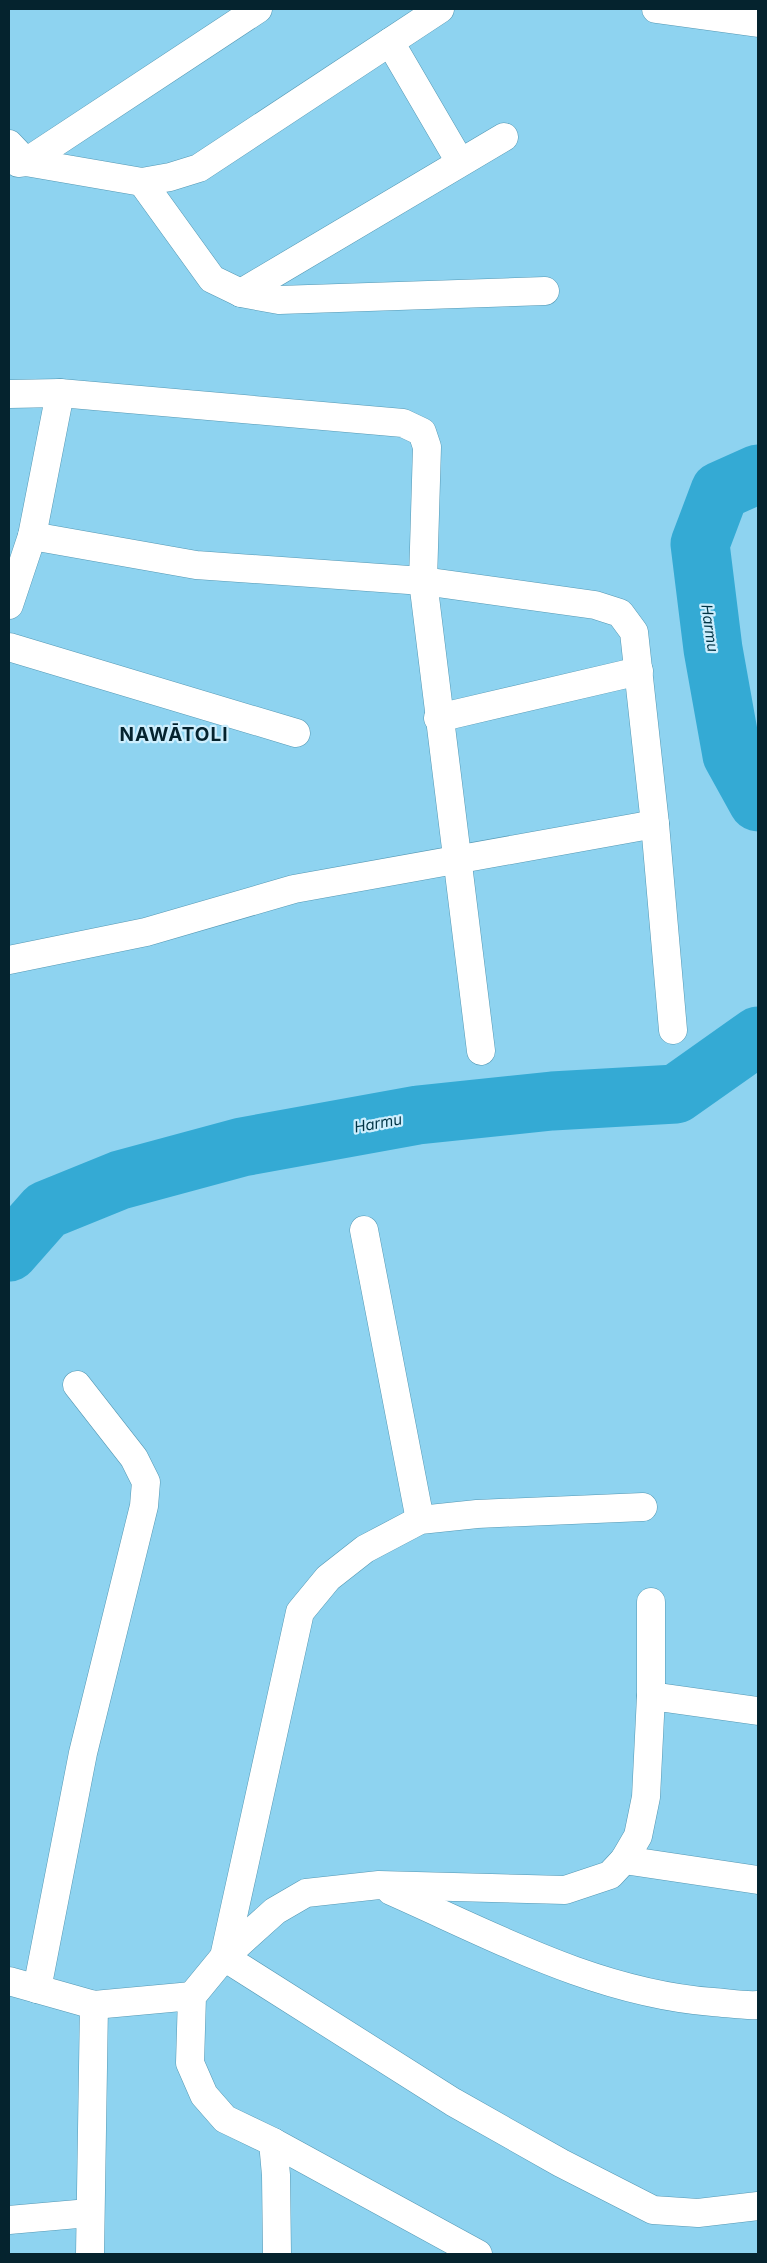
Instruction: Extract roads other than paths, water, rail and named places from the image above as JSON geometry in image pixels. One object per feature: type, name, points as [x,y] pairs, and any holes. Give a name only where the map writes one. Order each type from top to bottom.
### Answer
[{"type":"street","points":[[15,157],[258,9]]},
{"type":"street","points":[[15,157],[142,182],[199,168],[440,9]]},
{"type":"street","points":[[656,9],[758,23]]},
{"type":"street","points":[[390,42],[460,162]]},
{"type":"street","points":[[241,293],[504,136]]},
{"type":"street","points":[[142,182],[212,279],[241,293],[279,300],[545,291]]},
{"type":"street","points":[[9,394],[60,393],[403,423],[422,432],[427,447],[423,581],[438,718],[458,859],[481,1051]]},
{"type":"street","points":[[9,605],[32,536],[60,393]]},
{"type":"street","points":[[32,536],[196,565],[423,581],[596,605],[620,612],[634,632],[639,671],[673,1030]]},
{"type":"street","points":[[9,647],[296,734]]},
{"type":"street","points":[[438,718],[639,671]]},
{"type":"street","points":[[9,960],[146,932],[294,889],[654,824]]},
{"type":"street","points":[[364,1230],[420,1520]]},
{"type":"street","points":[[36,1989],[83,1753],[144,1506],[146,1482],[134,1458],[77,1385]]},
{"type":"street","points":[[224,1958],[300,1612],[328,1578],[365,1550],[420,1520],[477,1514],[643,1507]]},
{"type":"street","points":[[478,2254],[273,2142],[225,2119],[204,2095],[190,2063],[192,1996],[224,1958],[276,1911],[306,1894],[379,1885],[565,1890],[610,1875],[624,1860],[638,1836],[646,1797],[652,1696],[651,1602]]},
{"type":"street","points":[[652,1696],[758,1711]]},
{"type":"street","points":[[624,1860],[758,1880]]},
{"type":"street","points":[[379,1885],[561,1966],[625,1988],[684,2000],[758,2005]]},
{"type":"street","points":[[224,1958],[454,2102],[561,2163],[653,2210],[698,2213],[758,2206]]},
{"type":"street","points":[[9,1981],[94,2005],[192,1996]]},
{"type":"street","points":[[90,2254],[89,2213],[94,2005]]},
{"type":"street","points":[[273,2142],[276,2175],[277,2254]]},
{"type":"street","points":[[9,2220],[89,2213]]},
{"type":"waterway","name":"Harmu","points":[[758,474],[720,491],[700,544],[713,649],[732,755],[758,802]]},
{"type":"waterway","name":"Harmu","points":[[9,1252],[46,1210],[120,1180],[242,1147],[418,1115],[552,1101],[676,1094],[758,1036]]},
{"type":"district","name":"NAWĀTOLI","points":[[174,734]]}]
